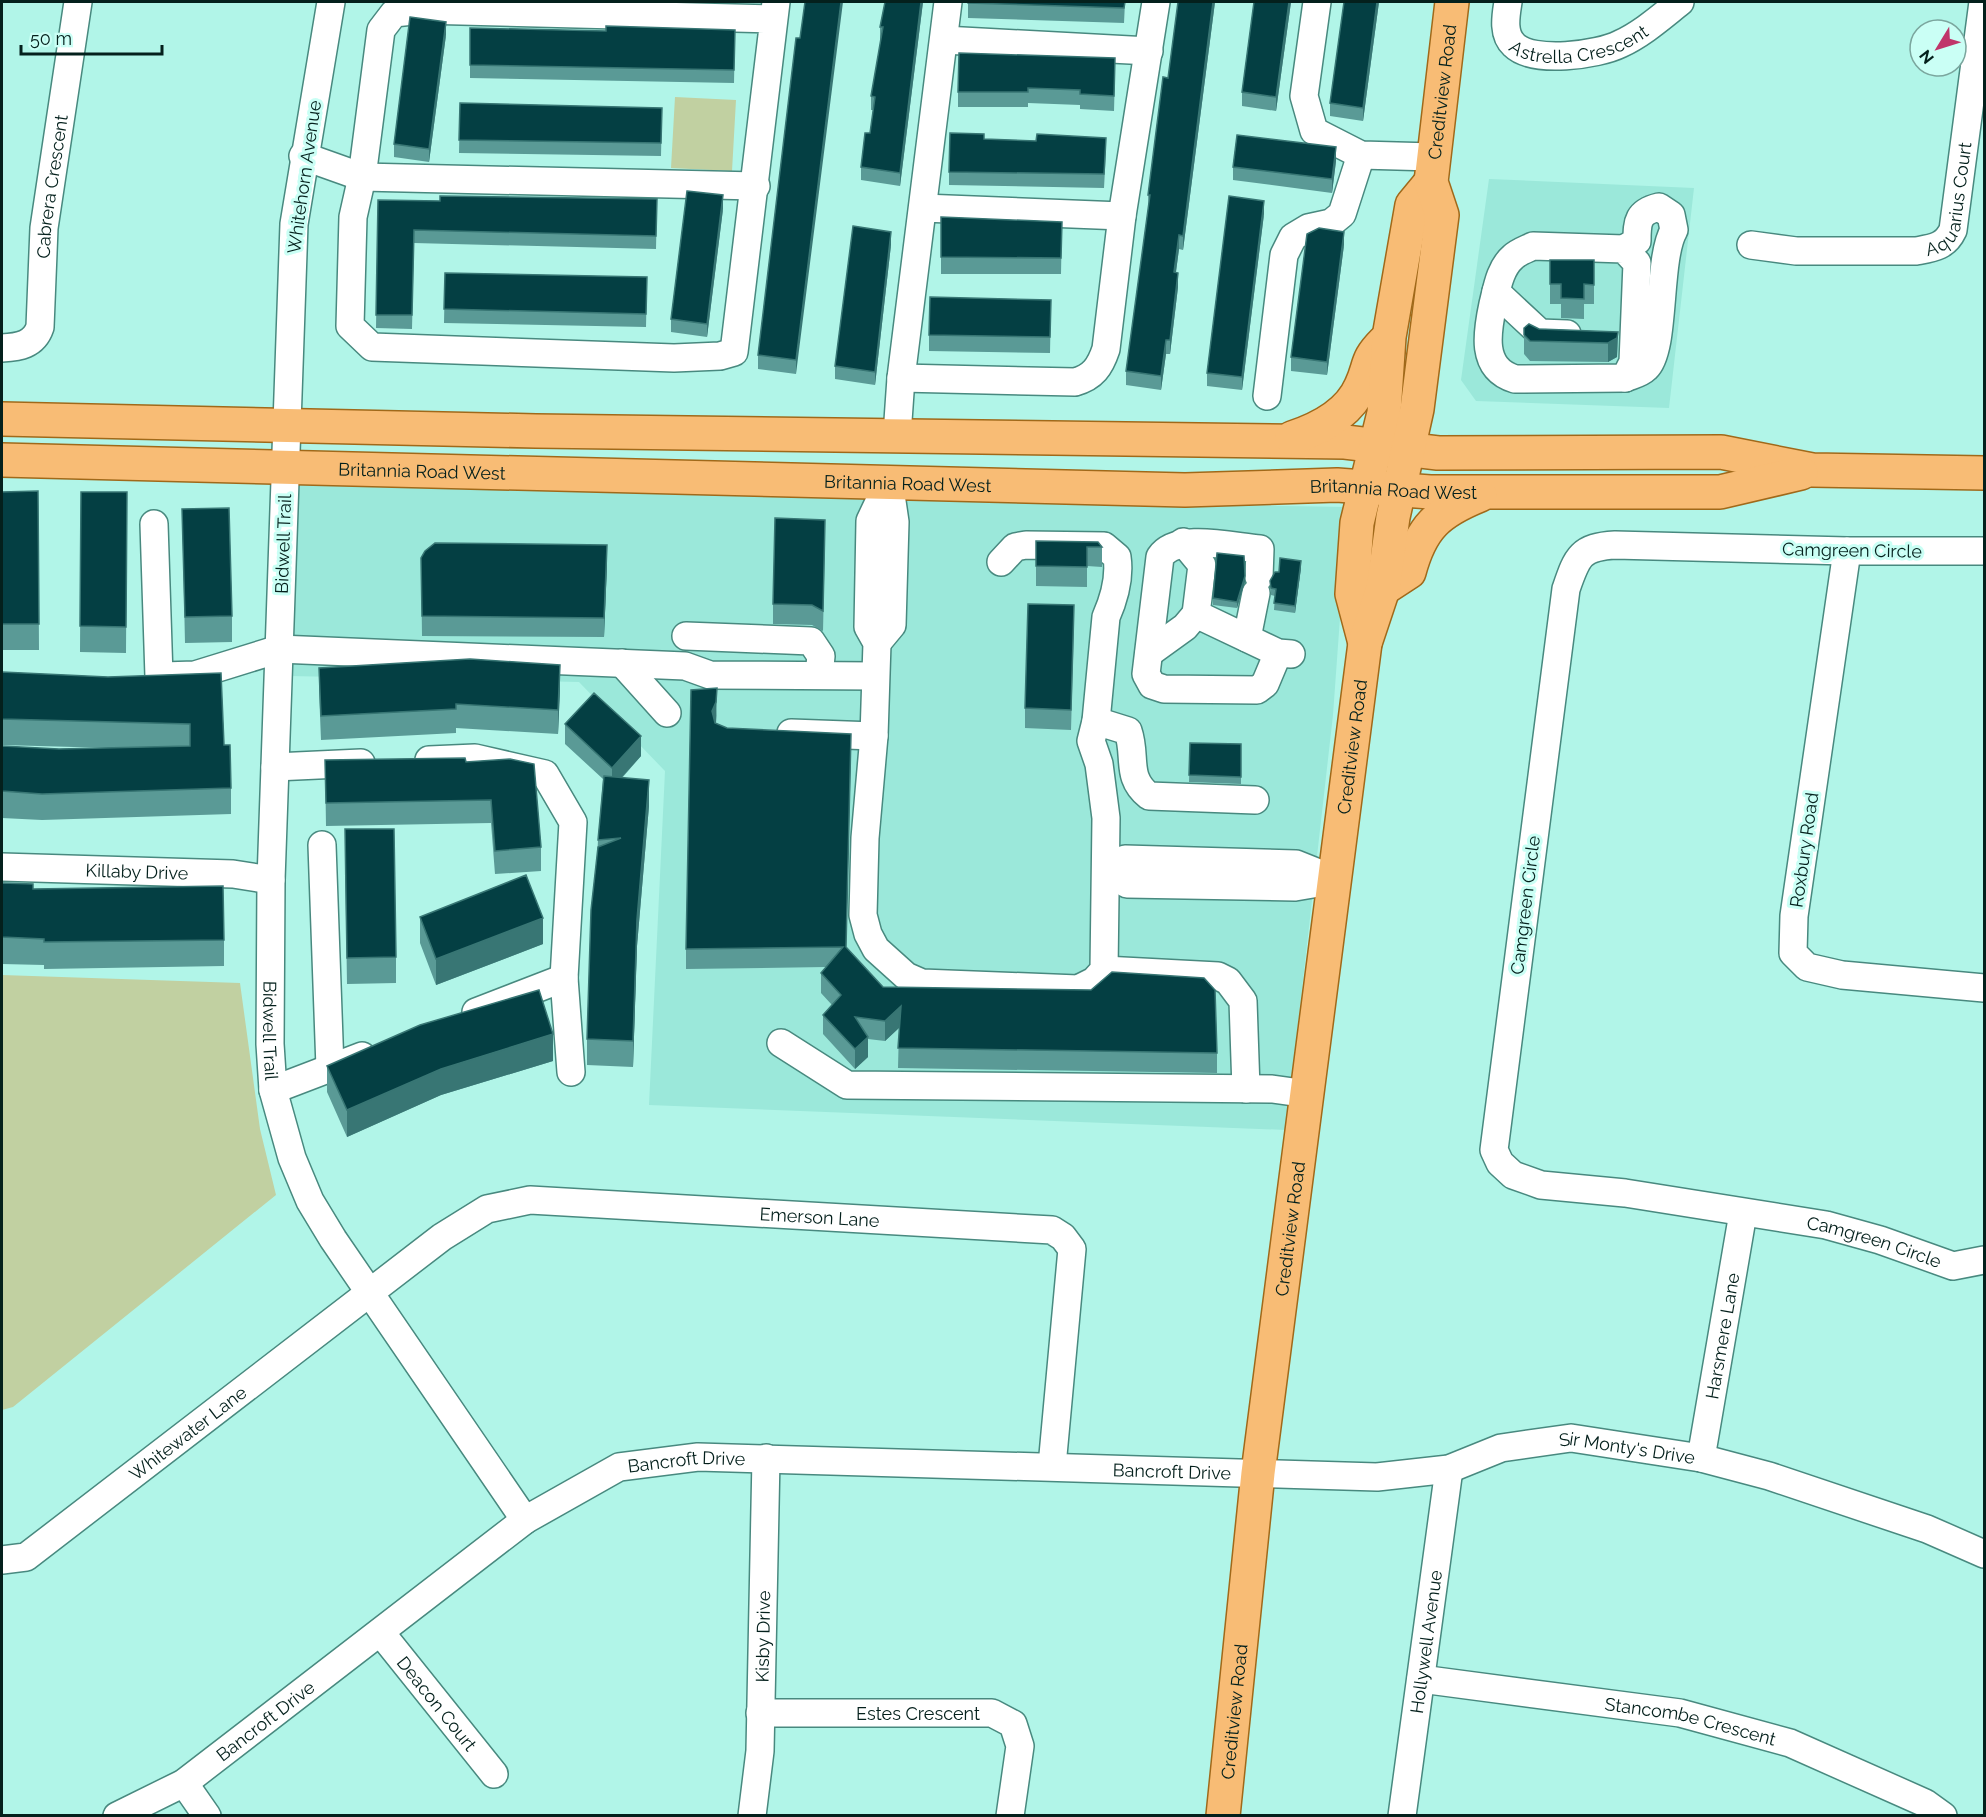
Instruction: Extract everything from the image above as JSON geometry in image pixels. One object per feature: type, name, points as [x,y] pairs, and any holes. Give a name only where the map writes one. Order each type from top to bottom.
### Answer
[{"type":"main road","name":"Creditview Road","points":[[1223,1815],[1258,1473],[1365,643],[1383,589],[1399,490],[1417,409],[1443,215],[1432,170],[1452,2]]},
{"type":"main road","name":"Creditview Road","points":[[1365,643],[1352,594],[1357,523],[1384,413],[1389,337],[1412,205],[1432,170]]},
{"type":"main road","points":[[1280,442],[1313,430],[1343,410],[1361,386],[1369,357],[1389,337]]},
{"type":"main road","name":"Britannia Road West","points":[[2,419],[287,426],[1345,442],[1438,453],[1721,452],[1812,470],[1984,473]]},
{"type":"main road","name":"Britannia Road West","points":[[2,459],[285,469],[889,481],[1185,490],[1337,485],[1485,493],[1720,492],[1812,470]]},
{"type":"main road","points":[[1383,589],[1409,572],[1416,545],[1434,521],[1456,505],[1485,493]]},
{"type":"street","name":"Cabrera Crescent","points":[[2,348],[24,345],[33,340],[40,327],[44,228],[78,2]]},
{"type":"street","name":"Whitehorn Avenue","points":[[285,469],[294,224],[303,156],[331,2]]},
{"type":"street","points":[[897,435],[901,378],[948,2]]},
{"type":"street","points":[[901,378],[1075,382],[1089,378],[1101,363],[1106,349],[1122,216],[1156,2]]},
{"type":"street","points":[[1317,2],[1304,96],[1314,131],[1361,155],[1432,170]]},
{"type":"street","name":"Astrella Crescent","points":[[1508,2],[1505,21],[1507,34],[1513,45],[1534,54],[1562,56],[1619,45],[1641,32],[1680,2]]},
{"type":"street","name":"Aquarius Court","points":[[1751,245],[1796,251],[1916,251],[1935,248],[1948,242],[1953,230],[1983,2]]},
{"type":"street","points":[[422,10],[775,10],[756,186],[734,352],[720,356],[674,358],[372,347],[350,326],[353,217],[362,177],[381,30],[394,13],[422,10]]},
{"type":"street","points":[[944,40],[1149,51]]},
{"type":"street","points":[[1267,396],[1284,255],[1293,237],[1308,228],[1331,223],[1342,214],[1361,155]]},
{"type":"street","points":[[303,156],[362,177],[756,186]]},
{"type":"street","points":[[1625,378],[1633,362],[1614,336],[1630,256],[1637,241],[1637,220],[1645,210],[1659,207],[1671,215],[1674,230],[1668,241],[1652,359],[1646,369],[1625,378],[1515,379],[1504,375],[1495,367],[1489,352],[1487,335],[1502,272],[1513,256],[1533,246],[1630,256],[1668,241]]},
{"type":"street","points":[[923,208],[1122,216]]},
{"type":"street","points":[[1496,292],[1540,333],[1614,336]]},
{"type":"street","name":"Bidwell Trail","points":[[285,469],[271,880],[270,1044],[273,1090],[292,1158],[310,1201],[525,1520]]},
{"type":"street","points":[[889,481],[896,522],[892,625],[878,642],[875,676],[874,736],[866,817],[863,915],[868,934],[889,962],[906,976],[934,985],[1078,989],[1094,981],[1104,970],[1106,818],[1099,764],[1091,741],[1096,721],[1106,617],[1112,602],[1119,568],[1117,557],[1104,546],[1026,545],[1015,547],[1001,562]]},
{"type":"street","points":[[154,524],[148,677],[195,675],[279,649],[685,666],[710,675],[875,676]]},
{"type":"street","points":[[1149,653],[1185,627],[1196,614],[1202,565],[1183,542]]},
{"type":"street","points":[[1196,614],[1247,638],[1285,653],[1265,684],[1257,690],[1164,689],[1152,685],[1146,674],[1160,557],[1164,550],[1183,542],[1260,549],[1258,585],[1247,638]]},
{"type":"street","name":"Camgreen Circle","points":[[1984,551],[1600,546],[1583,552],[1577,560],[1566,589],[1494,1150],[1500,1163],[1513,1175],[1541,1185],[1625,1193],[1826,1225],[1880,1240],[1953,1266],[1984,1260]]},
{"type":"street","name":"Roxbury Road","points":[[1847,551],[1794,916],[1793,953],[1807,967],[1842,975],[1984,988]]},
{"type":"street","points":[[686,636],[811,641],[821,656],[819,675]]},
{"type":"street","points":[[622,663],[667,713]]},
{"type":"street","points":[[1096,721],[1128,731],[1134,747],[1134,778],[1139,788],[1149,796],[1255,800]]},
{"type":"street","points":[[762,732],[874,736]]},
{"type":"street","points":[[275,767],[474,758],[545,774],[573,822],[564,978],[571,1072]]},
{"type":"street","points":[[322,845],[330,1068]]},
{"type":"street","points":[[1106,869],[1125,859],[1296,864],[1336,880]]},
{"type":"street","name":"Killaby Drive","points":[[2,867],[233,874],[271,880]]},
{"type":"street","points":[[1104,970],[1218,976],[1228,981],[1243,1001],[1246,1089]]},
{"type":"street","points":[[453,1020],[564,978]]},
{"type":"street","points":[[781,1043],[847,1085],[1272,1089],[1308,1094]]},
{"type":"street","points":[[273,1090],[381,1048]]},
{"type":"street","name":"Emerson Lane","points":[[370,1293],[442,1237],[487,1209],[530,1200],[1052,1230],[1063,1237],[1072,1249],[1052,1466]]},
{"type":"street","name":"Harsmere Lane","points":[[1701,1458],[1743,1213]]},
{"type":"street","name":"Whitewater Lane","points":[[2,1560],[26,1557],[370,1293]]},
{"type":"street","name":"Sir Monty's Drive","points":[[1258,1473],[1353,1478],[1449,1469],[1501,1448],[1570,1438],[1701,1458],[1769,1476],[1927,1529],[1984,1554]]},
{"type":"street","name":"Bancroft Drive","points":[[117,1815],[184,1783],[525,1520],[619,1467],[698,1456],[1258,1473]]},
{"type":"street","name":"Kisby Drive","points":[[752,1815],[760,1751],[766,1458]]},
{"type":"street","name":"Hollywell Avenue","points":[[1402,1815],[1449,1469]]},
{"type":"street","name":"Deacon Court","points":[[381,1633],[494,1774]]},
{"type":"street","name":"Stancombe Crescent","points":[[1421,1679],[1680,1713],[1732,1726],[1790,1743],[1925,1803],[1943,1815]]},
{"type":"street","name":"Estes Crescent","points":[[760,1713],[992,1713],[1013,1725],[1020,1746],[1010,1815]]},
{"type":"street","points":[[184,1783],[207,1815]]},
{"type":"shaded area","points":[[675,97],[736,100],[732,171],[671,168]]},
{"type":"shaded area","points":[[1489,179],[1694,188],[1669,408],[1476,401],[1461,380]]},
{"type":"shaded area","points":[[291,479],[888,500],[1348,507],[1333,715],[1286,1130],[649,1105],[665,771],[579,682],[289,676]]},
{"type":"shaded area","points":[[2,975],[240,983],[260,1129],[276,1195],[13,1407],[2,1410]]},
{"type":"building","points":[[805,2],[841,2],[796,360],[758,355],[796,38],[800,38]]},
{"type":"building","points":[[885,2],[921,2],[900,173],[861,167],[865,133],[870,133],[875,97],[871,96]]},
{"type":"building","points":[[968,2],[1125,2],[1124,8]]},
{"type":"building","points":[[1178,2],[1213,2],[1183,236],[1179,235],[1174,272],[1178,273],[1170,340],[1166,340],[1161,376],[1126,371],[1150,195],[1148,195],[1163,77],[1168,78]]},
{"type":"building","points":[[1254,2],[1289,2],[1276,97],[1242,92]]},
{"type":"building","points":[[1344,2],[1377,2],[1363,108],[1330,103]]},
{"type":"building","points":[[410,17],[446,22],[429,149],[394,144]]},
{"type":"building","points":[[606,26],[735,30],[734,70],[470,65],[470,28],[606,31]]},
{"type":"building","points":[[959,53],[1115,58],[1114,96],[1080,94],[1080,90],[1028,88],[1028,92],[958,92]]},
{"type":"building","points":[[460,103],[662,108],[661,143],[459,140]]},
{"type":"building","points":[[950,133],[984,134],[984,139],[1036,141],[1037,134],[1106,138],[1104,174],[949,172]]},
{"type":"building","points":[[1237,135],[1336,147],[1332,179],[1233,167]]},
{"type":"building","points":[[687,191],[723,195],[707,324],[671,319]]},
{"type":"building","points":[[440,196],[657,199],[656,236],[414,230],[412,315],[376,315],[378,200],[440,201]]},
{"type":"building","points":[[1229,196],[1264,201],[1242,377],[1207,373]]},
{"type":"building","points":[[941,217],[1062,222],[1061,258],[941,257]]},
{"type":"building","points":[[853,226],[891,232],[875,372],[835,366]]},
{"type":"building","points":[[1319,228],[1344,232],[1327,362],[1291,357],[1307,234]]},
{"type":"building","points":[[1550,260],[1594,260],[1594,285],[1584,284],[1584,299],[1561,298],[1561,284],[1550,284]]},
{"type":"building","points":[[445,273],[647,277],[646,314],[444,309]]},
{"type":"building","points":[[930,297],[1051,300],[1050,337],[929,335]]},
{"type":"building","points":[[1529,324],[1539,329],[1618,332],[1617,338],[1608,343],[1530,341],[1524,335],[1524,328]]},
{"type":"building","points":[[38,491],[39,624],[2,624],[2,492]]},
{"type":"building","points":[[81,492],[127,492],[126,627],[80,626]]},
{"type":"building","points":[[229,508],[232,616],[185,617],[182,509]]},
{"type":"building","points":[[775,518],[825,520],[823,611],[812,605],[773,604]]},
{"type":"building","points":[[1036,541],[1098,542],[1102,547],[1087,547],[1087,567],[1036,566]]},
{"type":"building","points":[[435,543],[607,545],[604,618],[422,616],[421,558],[425,551]]},
{"type":"building","points":[[1217,553],[1244,556],[1245,576],[1237,602],[1213,598]]},
{"type":"building","points":[[1280,558],[1301,561],[1295,606],[1274,603],[1276,589],[1271,588],[1270,581],[1275,572],[1279,572]]},
{"type":"building","points":[[1028,604],[1074,605],[1071,710],[1025,708]]},
{"type":"building","points":[[470,659],[560,665],[558,710],[456,704],[456,709],[321,716],[319,668]]},
{"type":"building","points":[[2,672],[108,677],[221,673],[224,745],[230,745],[231,788],[42,794],[2,791],[2,746],[59,749],[190,746],[190,724],[2,719]]},
{"type":"building","points":[[717,688],[716,702],[712,711],[715,723],[727,728],[851,734],[846,947],[883,987],[1091,990],[1112,972],[1204,978],[1215,990],[1217,1053],[898,1048],[901,1006],[885,1021],[855,1017],[868,1037],[855,1049],[823,1015],[841,995],[821,973],[843,947],[686,949],[691,690]]},
{"type":"building","points":[[594,693],[641,736],[612,768],[565,724]]},
{"type":"building","points":[[1190,743],[1241,744],[1241,777],[1189,775]]},
{"type":"building","points":[[465,758],[466,762],[510,759],[534,764],[541,847],[495,851],[491,800],[326,803],[325,760]]},
{"type":"building","points":[[604,776],[649,780],[637,919],[633,1041],[587,1039],[591,910],[598,847],[621,838],[598,840]]},
{"type":"building","points":[[345,829],[394,829],[396,957],[347,958]]},
{"type":"building","points":[[526,875],[543,918],[436,959],[420,917]]},
{"type":"building","points":[[2,883],[33,884],[33,889],[223,886],[224,940],[44,942],[44,939],[2,937]]},
{"type":"building","points":[[539,990],[553,1034],[441,1069],[347,1110],[327,1066],[420,1025]]}]
